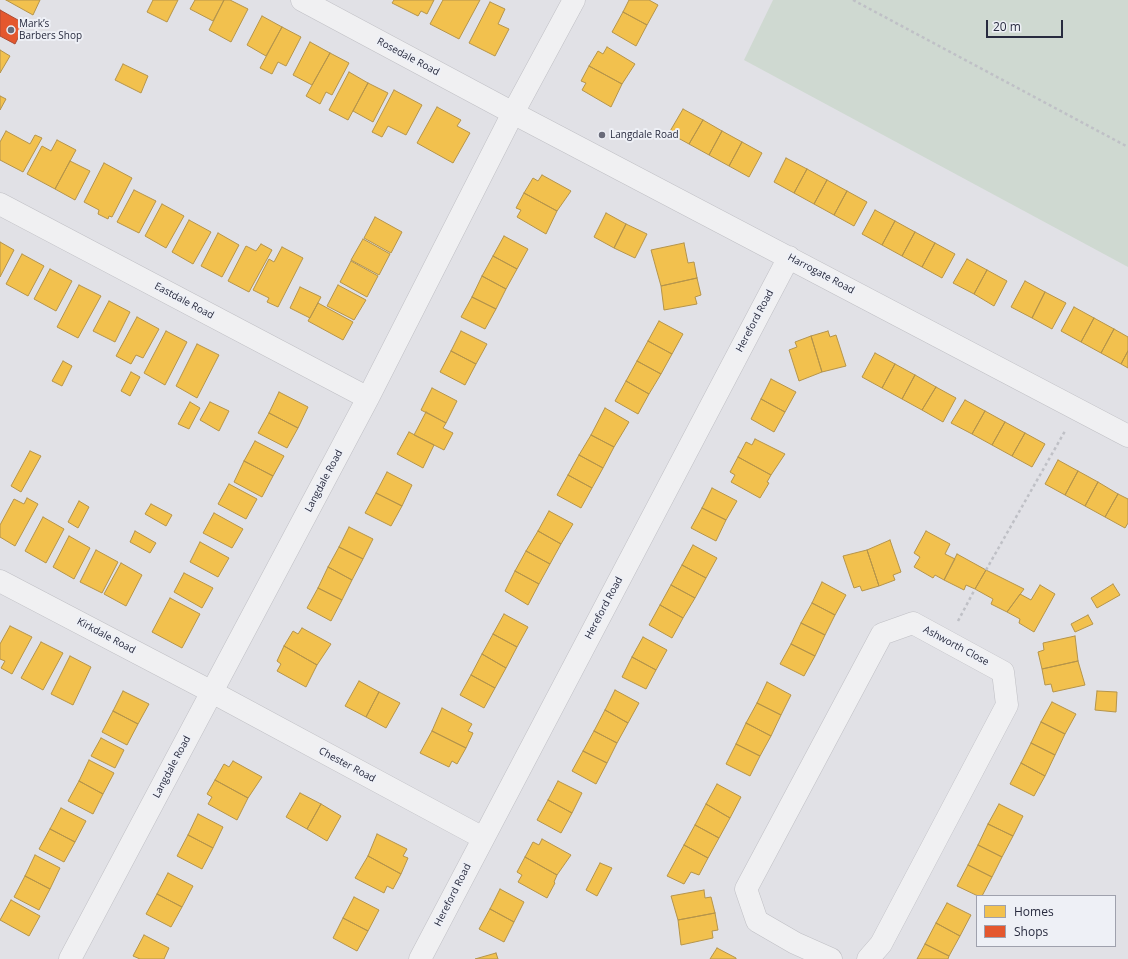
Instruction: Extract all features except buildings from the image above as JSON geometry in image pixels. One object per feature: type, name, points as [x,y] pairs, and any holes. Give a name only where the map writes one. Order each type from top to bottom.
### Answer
[{"type":"street","name":"Rosedale Road","points":[[302,0],[513,113]]},
{"type":"street","name":"Langdale Road","points":[[70,959],[368,398],[513,113],[574,0]]},
{"type":"street","name":"Harrogate Road","points":[[513,113],[1128,436]]},
{"type":"street","name":"Eastdale Road","points":[[0,204],[368,398]]},
{"type":"street","name":"Hereford Road","points":[[420,959],[789,258]]},
{"type":"street","name":"Kirkdale Road","points":[[0,581],[212,692]]},
{"type":"street","name":"Ashworth Close","points":[[831,959],[791,951],[756,921],[746,889],[882,634],[913,623],[947,640],[1003,672],[1006,705],[881,944],[868,959]]},
{"type":"street","name":"Chester Road","points":[[212,692],[483,838]]},
{"type":"path","points":[[853,0],[1128,147]]},
{"type":"path","points":[[986,570],[1077,410]]},
{"type":"path","points":[[947,640],[975,590]]},
{"type":"shaded area","points":[[773,0],[1128,0],[1128,267],[744,60]]},
{"type":"place","name":"Mark’s Barbers Shop","points":[[11,30]]},
{"type":"place","name":"Langdale Road","points":[[602,135]]}]
